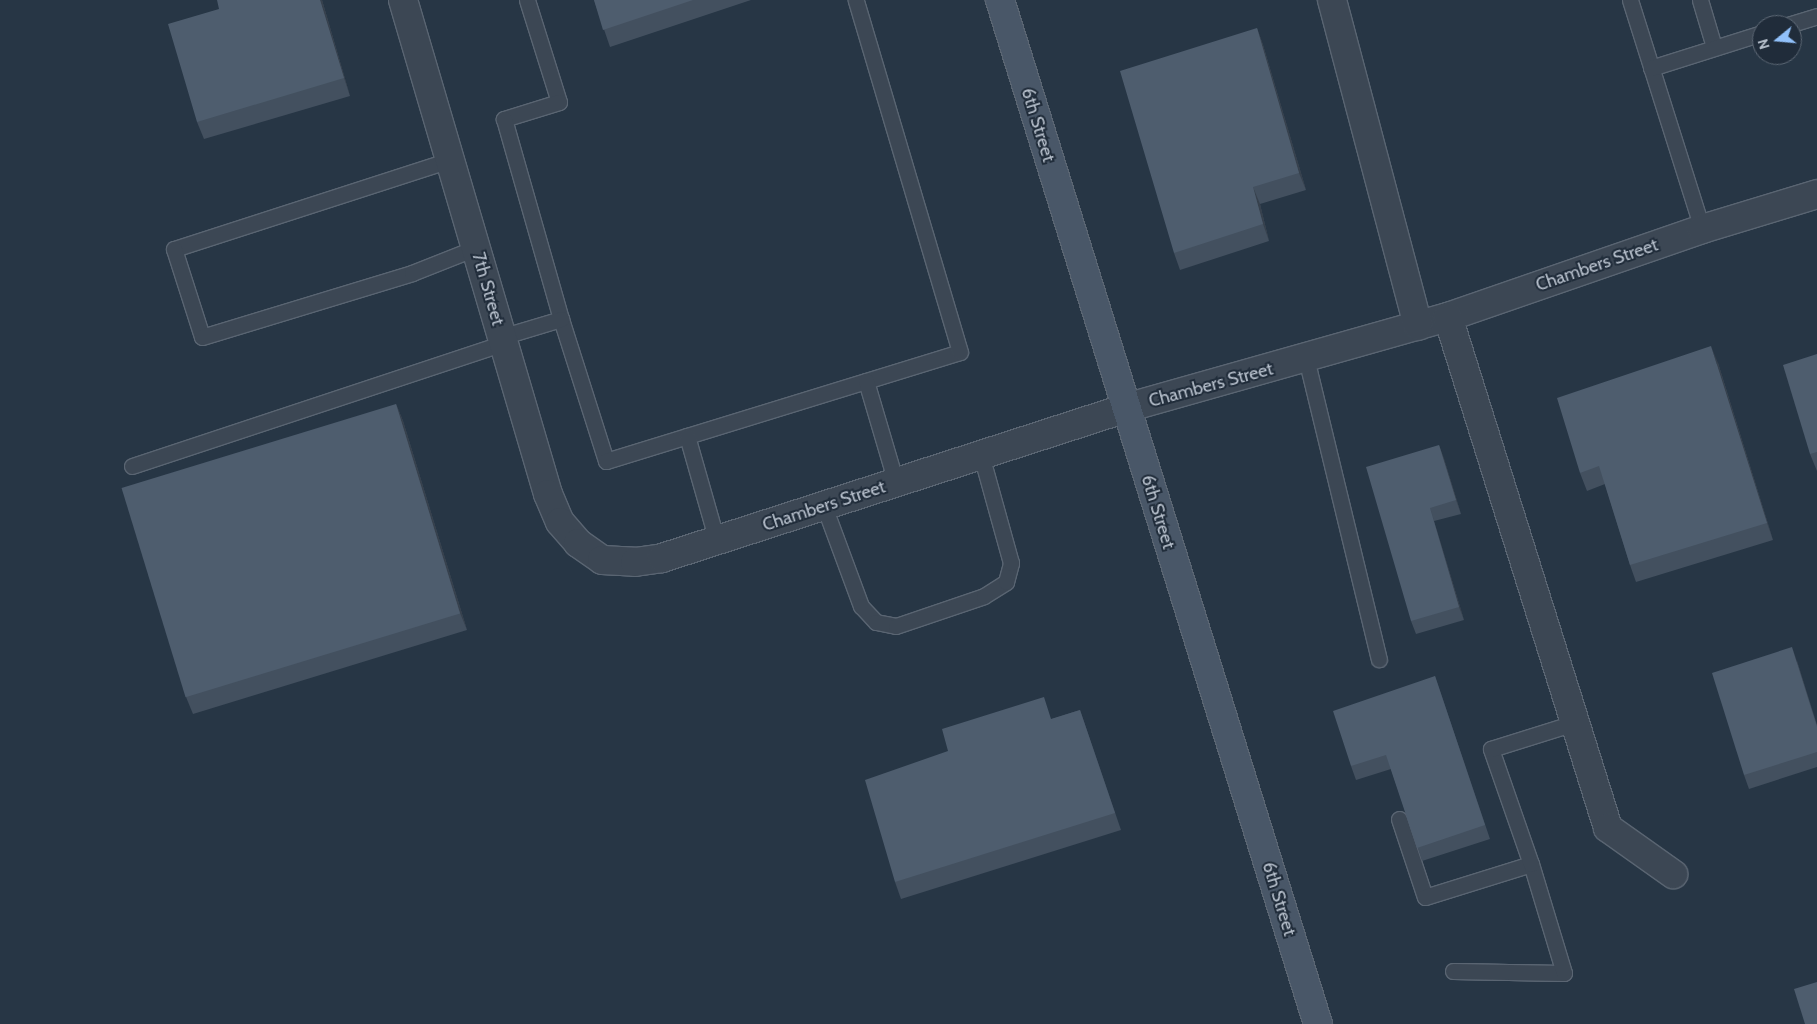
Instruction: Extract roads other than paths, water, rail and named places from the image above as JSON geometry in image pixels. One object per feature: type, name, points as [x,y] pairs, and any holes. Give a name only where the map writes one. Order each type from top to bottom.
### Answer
[{"type":"main road","name":"6th Street","points":[[1000,0],[1318,1024]]},
{"type":"street","name":"7th Street","points":[[403,0],[548,494],[560,522],[578,543],[602,560]]},
{"type":"street","points":[[1332,0],[1418,326]]},
{"type":"street","name":"Chambers Street","points":[[602,560],[635,562],[662,558],[1126,408],[1448,317],[1702,229],[1817,194]]},
{"type":"street","points":[[1448,317],[1608,828],[1673,874]]},
{"type":"lane","points":[[527,0],[559,102],[504,119],[561,319],[606,461],[960,352],[856,0]]},
{"type":"lane","points":[[1630,0],[1702,229]]},
{"type":"lane","points":[[1700,0],[1714,47]]},
{"type":"lane","points":[[1802,21],[1817,16]]},
{"type":"lane","points":[[1651,68],[1752,36]]},
{"type":"lane","points":[[450,160],[174,248],[202,337],[412,273],[476,248]]},
{"type":"lane","points":[[132,466],[561,319]]},
{"type":"lane","points":[[1306,358],[1379,659]]},
{"type":"lane","points":[[866,381],[896,483]]},
{"type":"lane","points":[[687,436],[717,540]]},
{"type":"lane","points":[[824,506],[862,606],[876,622],[896,626],[984,596],[1006,582],[1011,563],[981,455]]},
{"type":"lane","points":[[1453,971],[1564,973],[1531,864],[1491,749],[1574,723]]},
{"type":"lane","points":[[1399,818],[1425,898],[1531,864]]}]
